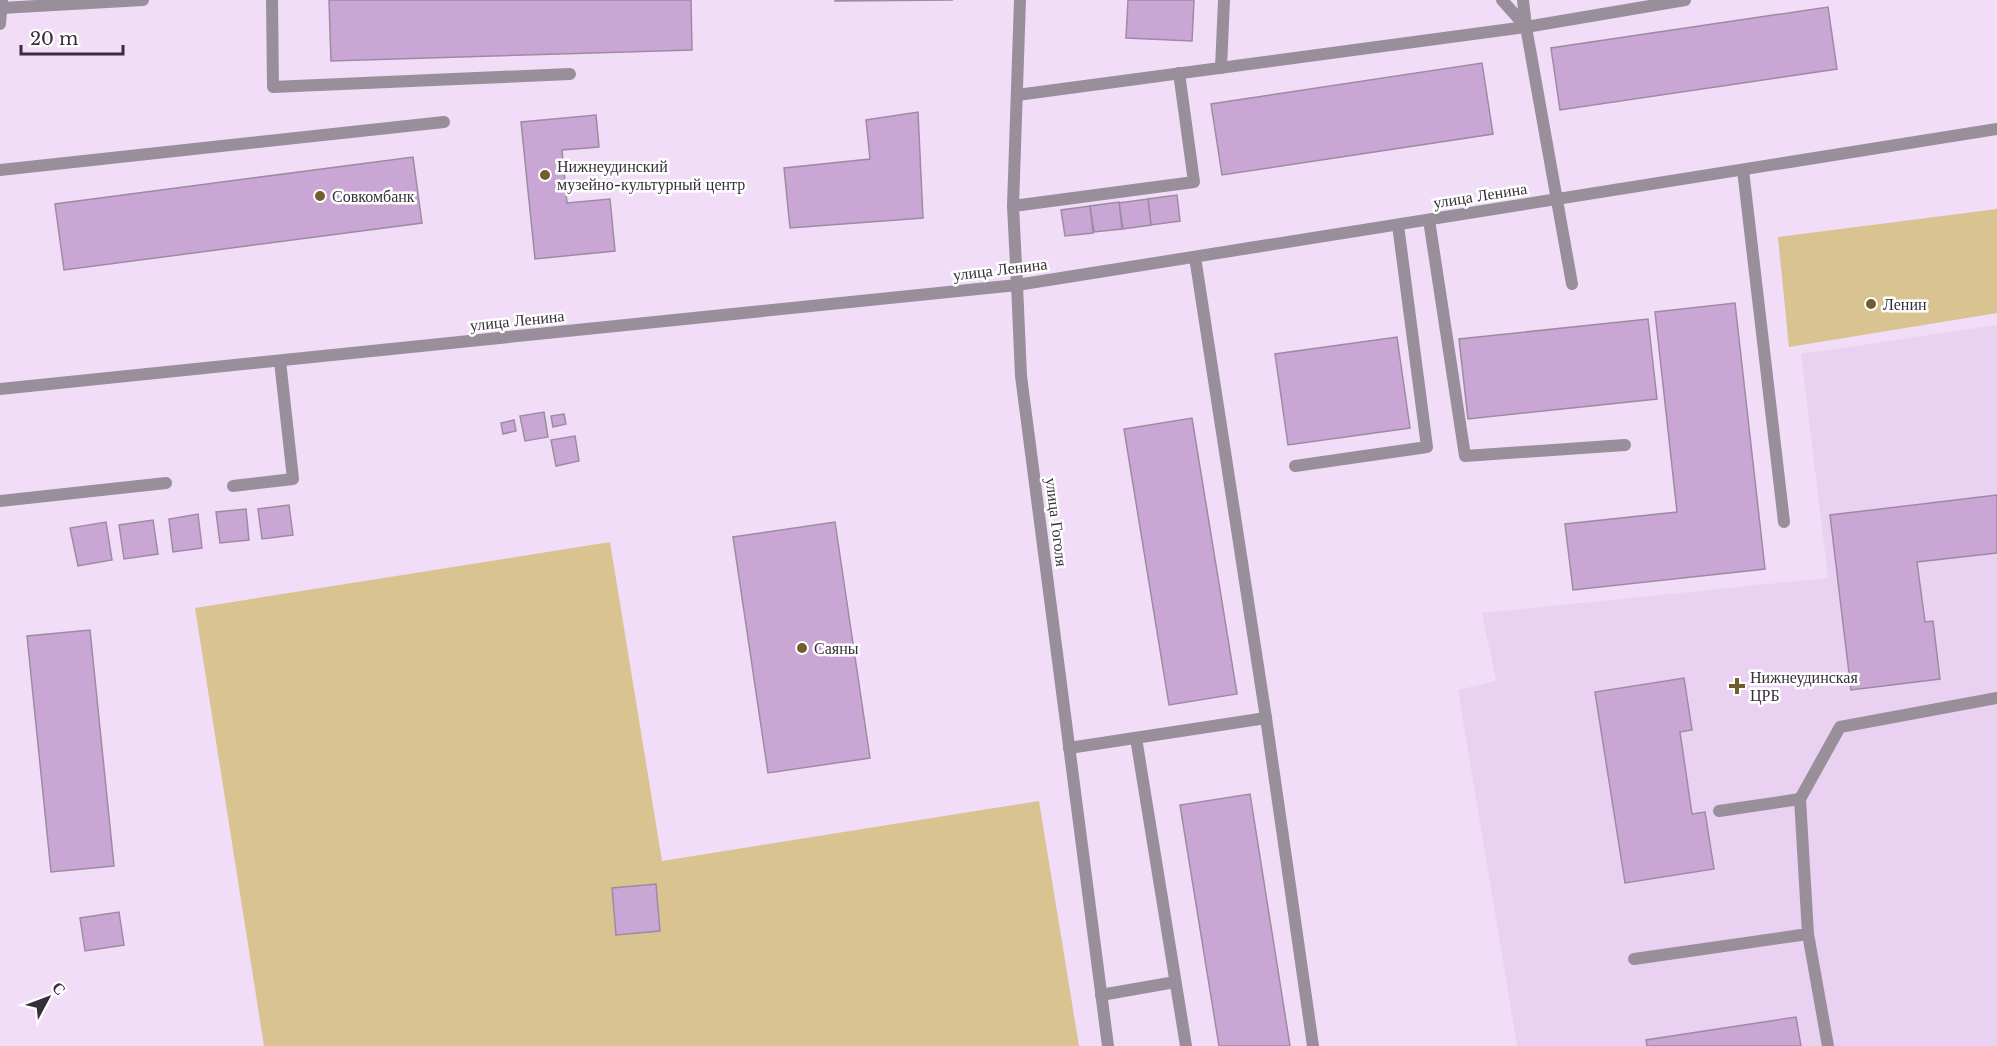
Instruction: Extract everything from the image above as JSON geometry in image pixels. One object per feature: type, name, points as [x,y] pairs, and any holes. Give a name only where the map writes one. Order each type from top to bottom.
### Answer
[{"type":"street","points":[[0,24],[1,4],[142,0]]},
{"type":"street","points":[[272,0],[273,87],[570,74]]},
{"type":"street","name":"улица Гоголя","points":[[1020,0],[1013,206],[1021,376],[1108,1046]]},
{"type":"street","points":[[1221,68],[1224,0]]},
{"type":"street","points":[[1502,0],[1526,27]]},
{"type":"street","points":[[1523,0],[1572,284]]},
{"type":"street","points":[[1017,94],[1526,27],[1685,0]]},
{"type":"street","points":[[1013,206],[1194,182],[1179,73]]},
{"type":"street","points":[[0,170],[444,122]]},
{"type":"street","name":"улица Ленина","points":[[0,389],[1017,285],[1997,129]]},
{"type":"street","points":[[1743,170],[1784,522]]},
{"type":"street","points":[[1429,220],[1465,456],[1625,446]]},
{"type":"street","points":[[1295,466],[1427,447],[1398,225]]},
{"type":"street","points":[[1195,257],[1266,718],[1313,1046]]},
{"type":"street","points":[[233,486],[293,480],[280,361]]},
{"type":"street","points":[[0,501],[166,483]]},
{"type":"street","points":[[1828,1046],[1808,934],[1800,799],[1840,727],[1997,698]]},
{"type":"street","points":[[1069,748],[1266,718]]},
{"type":"street","points":[[1136,738],[1186,1046]]},
{"type":"street","points":[[1719,811],[1800,799]]},
{"type":"street","points":[[1634,959],[1808,934]]},
{"type":"street","points":[[1101,995],[1175,982]]},
{"type":"shaded area","points":[[1997,209],[1997,313],[1789,347],[1778,237]]},
{"type":"shaded area","name":"Нижнеудинская ЦРБ","points":[[1997,325],[1997,1046],[1517,1046],[1458,690],[1496,681],[1482,613],[1828,578],[1801,354]]},
{"type":"shaded area","points":[[610,542],[662,861],[1039,801],[1079,1046],[264,1046],[195,608]]},
{"type":"building","points":[[329,0],[691,0],[692,50],[331,61]]},
{"type":"building","points":[[835,0],[953,0],[835,1]]},
{"type":"building","points":[[1128,0],[1194,0],[1192,41],[1126,38]]},
{"type":"building","points":[[1828,7],[1837,69],[1560,110],[1551,48]]},
{"type":"building","points":[[1482,63],[1493,134],[1222,175],[1211,104]]},
{"type":"building","points":[[918,112],[923,218],[790,228],[784,168],[870,159],[866,120]]},
{"type":"building","name":"Нижнеудинский музейно-культурный центр","points":[[596,115],[599,147],[562,150],[567,203],[610,199],[615,251],[535,259],[521,122]]},
{"type":"building","points":[[413,157],[422,223],[64,270],[55,204]]},
{"type":"building","points":[[1177,195],[1180,221],[1151,225],[1148,199]]},
{"type":"building","points":[[1148,199],[1151,225],[1123,229],[1119,203]]},
{"type":"building","points":[[1119,202],[1122,229],[1094,232],[1090,206]]},
{"type":"building","points":[[1090,206],[1093,233],[1065,236],[1061,210]]},
{"type":"building","points":[[1735,303],[1765,569],[1573,590],[1565,524],[1677,512],[1655,312]]},
{"type":"building","points":[[1648,319],[1657,399],[1468,419],[1459,339]]},
{"type":"building","points":[[1397,337],[1410,428],[1288,445],[1275,354]]},
{"type":"building","points":[[544,412],[548,437],[525,441],[520,416]]},
{"type":"building","points":[[564,414],[566,424],[553,427],[551,416]]},
{"type":"building","points":[[1192,418],[1237,694],[1169,705],[1124,429]]},
{"type":"building","points":[[514,420],[516,431],[503,434],[501,423]]},
{"type":"building","points":[[575,436],[579,461],[556,466],[551,440]]},
{"type":"building","points":[[1997,495],[1997,553],[1917,562],[1925,622],[1933,621],[1940,679],[1851,690],[1830,515]]},
{"type":"building","points":[[289,505],[293,535],[262,539],[258,509]]},
{"type":"building","points":[[246,509],[249,540],[220,543],[216,512]]},
{"type":"building","points":[[198,514],[202,548],[173,552],[169,519]]},
{"type":"building","points":[[153,520],[158,554],[124,559],[119,525]]},
{"type":"building","points":[[106,522],[112,560],[78,566],[70,528]]},
{"type":"building","name":"Саяны","points":[[835,522],[870,758],[768,773],[733,537]]},
{"type":"building","points":[[90,630],[114,866],[51,872],[27,636]]},
{"type":"building","points":[[1684,678],[1692,730],[1680,732],[1692,814],[1705,812],[1714,869],[1625,883],[1595,692]]},
{"type":"building","points":[[1250,794],[1290,1046],[1219,1046],[1180,805]]},
{"type":"building","points":[[656,884],[660,931],[616,935],[612,888]]},
{"type":"building","points":[[119,912],[124,945],[85,951],[80,918]]},
{"type":"building","points":[[1796,1017],[1801,1046],[1647,1046],[1646,1040]]},
{"type":"place","name":"Нижнеудинский музейно-культурный центр","points":[[545,175]]},
{"type":"place","name":"Совкомбанк","points":[[320,196]]},
{"type":"place","name":"Ленин","points":[[1871,304]]},
{"type":"place","name":"Саяны","points":[[802,648]]},
{"type":"place","name":"Нижнеудинская ЦРБ","points":[[1737,686]]}]
